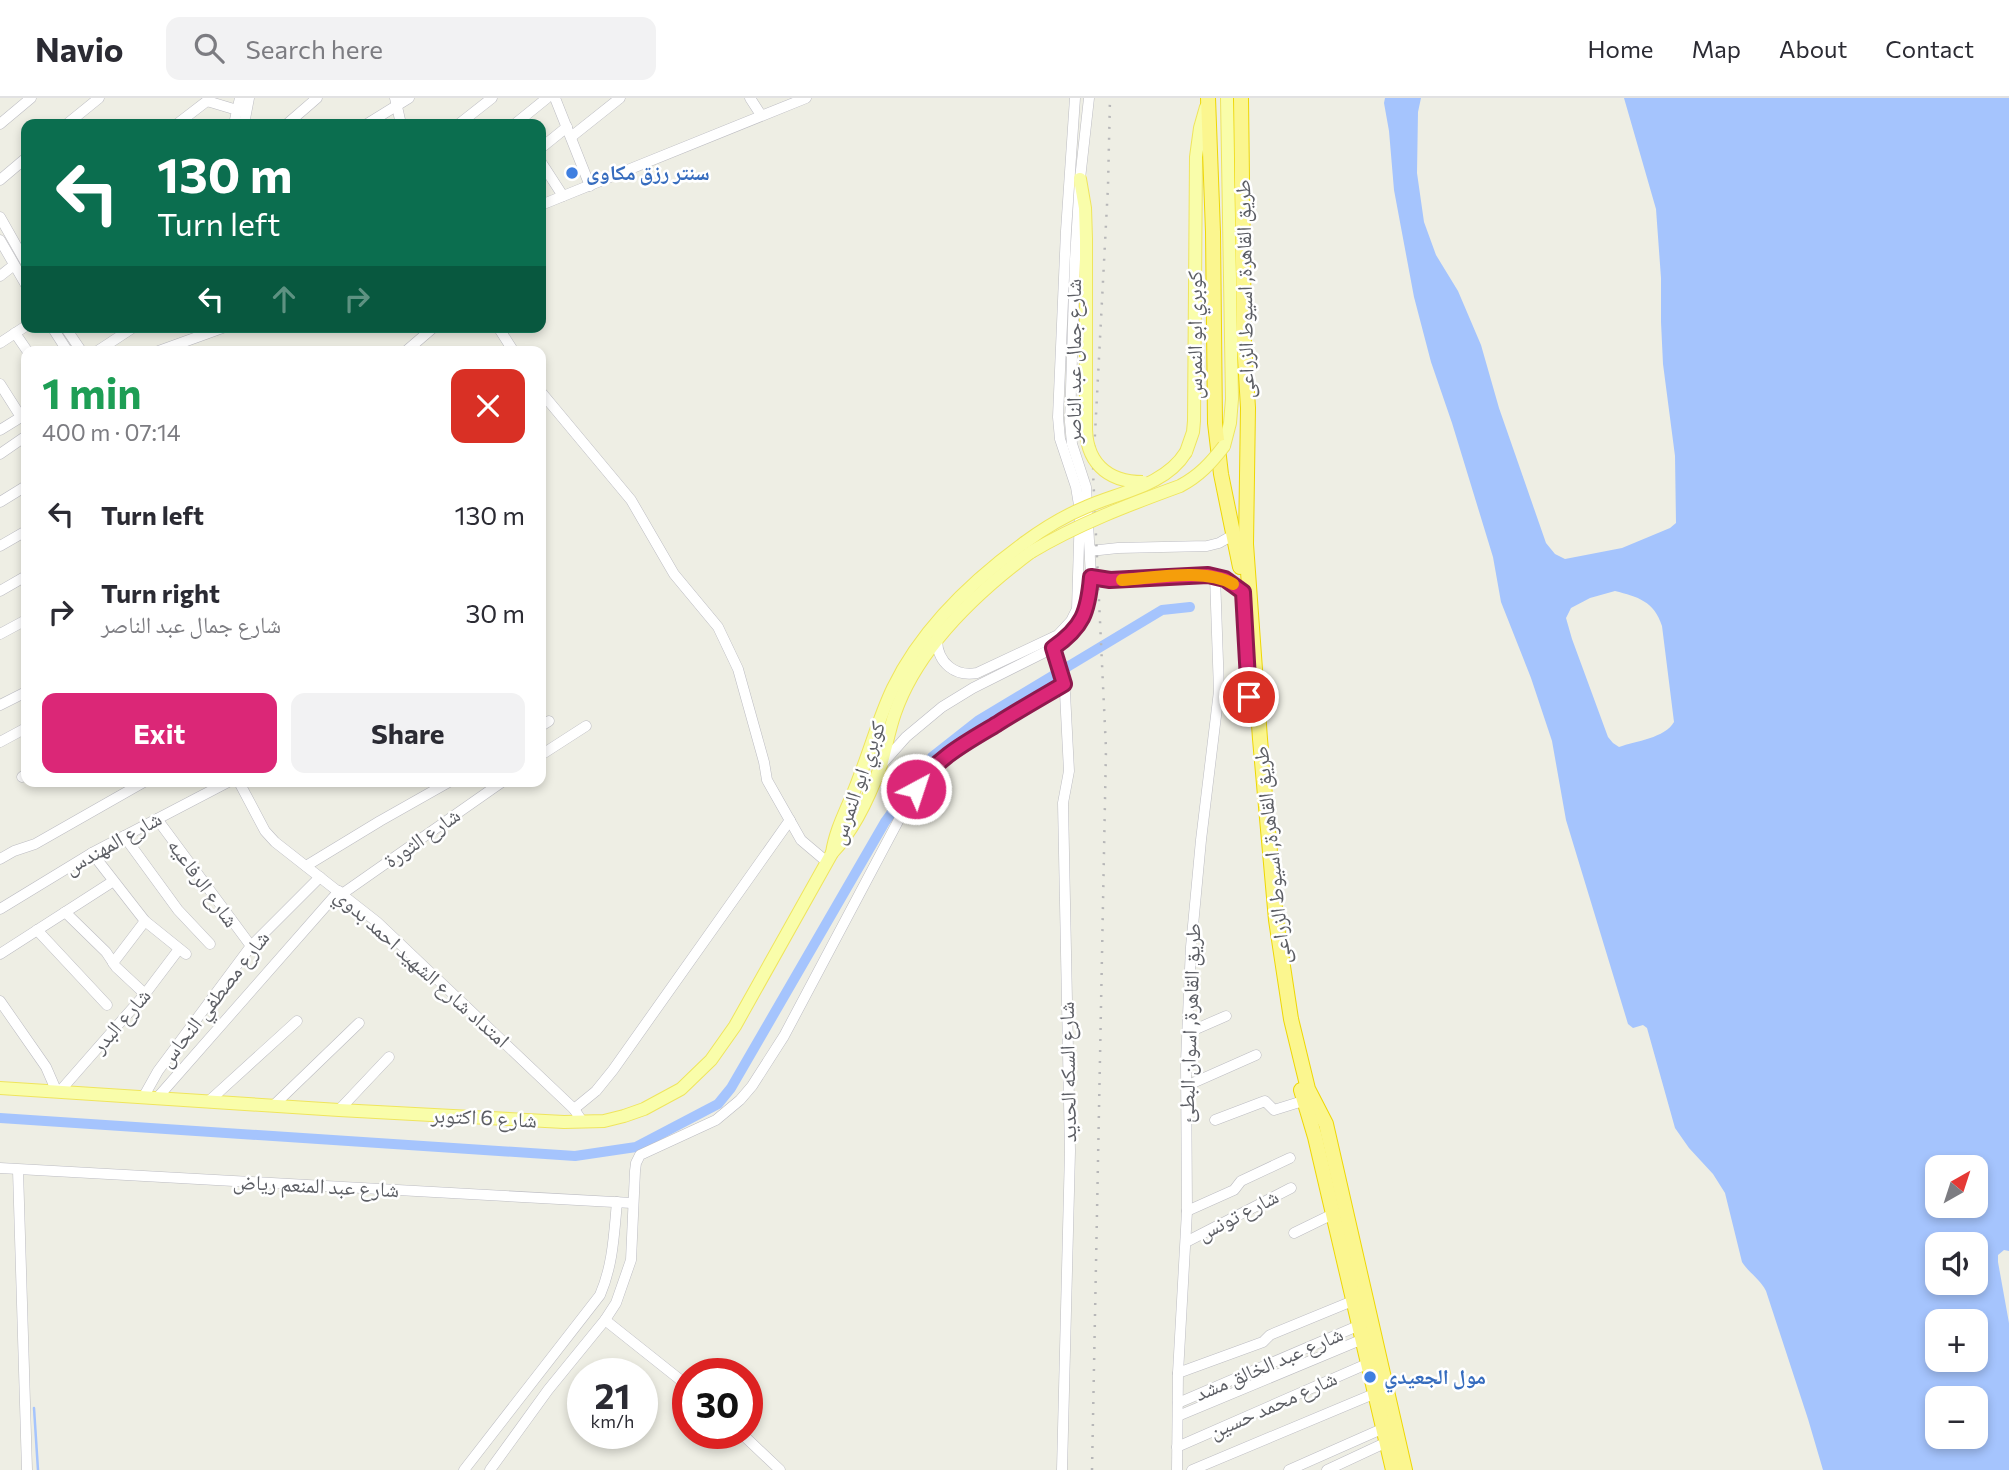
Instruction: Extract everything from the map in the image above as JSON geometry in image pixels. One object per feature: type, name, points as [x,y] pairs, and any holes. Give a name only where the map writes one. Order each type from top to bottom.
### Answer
[{"type":"highway","name":"طريق القاهرة, اسيوط الزراعى","points":[[1241,98],[1244,341],[1248,408],[1246,544],[1260,739],[1279,942],[1298,1052],[1308,1089],[1326,1124],[1405,1470]]},
{"type":"highway","name":"طريق القاهرة, اسيوط الزراعى","points":[[1208,99],[1213,232],[1215,423],[1218,455],[1243,592],[1249,697],[1272,938],[1278,982],[1303,1101],[1315,1137],[1393,1470]]},
{"type":"main road","name":"كوبري ابو النمرس","points":[[829,858],[840,820],[857,785],[887,701],[902,671],[949,608],[985,574],[1027,548],[1191,480],[1202,472],[1224,446],[1232,399],[1227,98]]},
{"type":"main road","name":"كوبري ابو النمرس","points":[[829,858],[843,841],[866,798],[880,766],[901,697],[937,641],[963,611],[1057,521],[1151,482],[1174,467],[1186,452],[1194,421],[1196,157],[1208,99]]},
{"type":"main road","points":[[1080,179],[1086,239],[1086,442],[1101,467],[1122,479],[1151,482]]},
{"type":"main road","name":"شارع 6 اكتوبر","points":[[0,1088],[339,1110],[604,1121],[644,1109],[681,1088],[711,1060],[735,1026],[829,858]]},
{"type":"street","points":[[0,124],[31,98]]},
{"type":"street","points":[[73,119],[99,98]]},
{"type":"street","points":[[293,119],[317,98]]},
{"type":"street","points":[[374,119],[396,102],[409,98]]},
{"type":"street","points":[[465,119],[492,98]]},
{"type":"street","points":[[521,119],[547,98]]},
{"type":"street","points":[[555,98],[590,186]]},
{"type":"street","points":[[546,145],[620,98]]},
{"type":"street","points":[[750,98],[761,115]]},
{"type":"street","points":[[546,203],[806,98]]},
{"type":"street","name":"شارع جمال عبد الناصر","points":[[937,641],[942,660],[951,669],[962,674],[977,673],[1058,635],[1072,621],[1077,609],[1080,511],[1076,487],[1060,439],[1058,417],[1075,98]]},
{"type":"street","name":"شارع جمال عبد الناصر","points":[[880,766],[906,737],[942,708],[973,688],[1053,648],[1070,636],[1084,615],[1089,601],[1091,577],[1086,487],[1070,432],[1074,273],[1089,98]]},
{"type":"street","points":[[235,119],[244,99]]},
{"type":"street","points":[[244,99],[244,119]]},
{"type":"street","points":[[184,119],[207,101],[237,110]]},
{"type":"street","points":[[0,180],[21,162]]},
{"type":"street","points":[[546,170],[563,196]]},
{"type":"street","points":[[0,217],[21,246]]},
{"type":"street","points":[[0,240],[21,277]]},
{"type":"street","points":[[0,276],[14,265]]},
{"type":"street","points":[[0,343],[21,329]]},
{"type":"street","points":[[15,333],[24,346]]},
{"type":"street","points":[[105,346],[125,333]]},
{"type":"street","points":[[169,346],[197,333]]},
{"type":"street","points":[[413,346],[427,333]]},
{"type":"street","points":[[0,384],[21,411]]},
{"type":"street","points":[[546,398],[631,500],[674,574],[718,627],[738,669],[767,780],[801,840],[829,858]]},
{"type":"street","points":[[0,430],[21,417]]},
{"type":"street","points":[[0,454],[21,439]]},
{"type":"street","points":[[0,502],[21,489]]},
{"type":"street","points":[[0,546],[21,534]]},
{"type":"street","points":[[1090,551],[1214,545],[1233,535]]},
{"type":"street","points":[[1091,577],[1116,580],[1206,575],[1225,579],[1243,592]]},
{"type":"street","name":"طريق القاهرة, اسوان البطئ","points":[[1177,1470],[1178,1373],[1187,1210],[1187,1033],[1193,920],[1219,691],[1215,576]]},
{"type":"street","points":[[0,591],[21,579]]},
{"type":"street","points":[[0,634],[21,623]]},
{"type":"street","name":"شارع السكه الحديد","points":[[1053,648],[1063,680],[1069,771],[1063,808],[1070,1151],[1062,1470]]},
{"type":"street","points":[[490,1470],[548,1390],[605,1320],[620,1293],[631,1260],[632,1203],[636,1163],[640,1155],[716,1120],[733,1107],[752,1086],[784,1036],[904,810],[924,778],[938,762],[1063,680]]},
{"type":"street","points":[[0,705],[21,694]]},
{"type":"street","points":[[546,752],[586,726]]},
{"type":"street","points":[[0,741],[21,730]]},
{"type":"street","points":[[0,859],[14,851],[35,845],[135,787]]},
{"type":"street","name":"شارع المهندس","points":[[0,909],[92,853],[218,787]]},
{"type":"street","name":"امتداد شارع الشهيد احمد بدوي","points":[[242,787],[271,839],[396,940],[574,1109],[582,1121]]},
{"type":"street","points":[[306,866],[440,787]]},
{"type":"street","name":"شارع الثورة","points":[[158,1097],[341,893],[495,787]]},
{"type":"street","name":"شارع الرفاعيه","points":[[156,819],[251,946]]},
{"type":"street","points":[[574,1109],[596,1091],[613,1070],[790,820]]},
{"type":"street","points":[[124,836],[178,910],[210,944]]},
{"type":"street","points":[[92,853],[145,921],[113,963]]},
{"type":"street","name":"شارع مصطفي النحاس","points":[[144,1096],[158,1071],[251,946],[320,877]]},
{"type":"street","points":[[0,954],[113,881]]},
{"type":"street","points":[[65,912],[145,994]]},
{"type":"street","name":"شارع البدر","points":[[58,1091],[182,951],[145,921]]},
{"type":"street","points":[[37,930],[107,1005]]},
{"type":"street","points":[[0,1001],[46,1068],[58,1091]]},
{"type":"street","points":[[1187,1033],[1226,1016]]},
{"type":"street","points":[[209,1101],[297,1021]]},
{"type":"street","points":[[274,1106],[359,1023]]},
{"type":"street","points":[[1186,1086],[1256,1055]]},
{"type":"street","points":[[339,1110],[389,1057]]},
{"type":"street","points":[[1215,1120],[1265,1101],[1274,1110],[1303,1101]]},
{"type":"street","points":[[1187,1210],[1234,1191],[1241,1181],[1290,1158]]},
{"type":"street","name":"شارع عبد المنعم رياض","points":[[0,1168],[632,1203]]},
{"type":"street","points":[[18,1170],[27,1470]]},
{"type":"street","name":"شارع تونس","points":[[1186,1242],[1291,1188]]},
{"type":"street","points":[[464,1470],[600,1295],[612,1255],[617,1202]]},
{"type":"street","points":[[1294,1233],[1333,1214]]},
{"type":"street","points":[[1178,1373],[1263,1342],[1270,1335],[1354,1300]]},
{"type":"street","points":[[605,1320],[672,1373]]},
{"type":"street","points":[[1178,1416],[1362,1332]]},
{"type":"street","name":"شارع عبد الخالق مشد","points":[[1178,1403],[1362,1332]]},
{"type":"street","name":"شارع محمد حسين","points":[[1177,1447],[1369,1363]]},
{"type":"street","points":[[1192,1470],[1376,1393]]},
{"type":"street","points":[[1289,1470],[1385,1435]]},
{"type":"street","points":[[1327,1470],[1385,1435]]},
{"type":"street","points":[[758,1449],[780,1470]]},
{"type":"water","points":[[1385,98],[1421,98],[1418,112],[1417,173],[1424,222],[1436,255],[1458,291],[1481,345],[1499,408],[1546,543],[1555,554],[1565,559],[1622,548],[1676,523],[1675,456],[1663,364],[1656,209],[1624,98],[2009,98],[2009,1251],[2004,1250],[1998,1255],[1998,1262],[2009,1323],[2009,1470],[1823,1470],[1766,1291],[1742,1262],[1725,1193],[1675,1128],[1647,1028],[1643,1025],[1633,1028],[1628,1024],[1566,820],[1552,741],[1501,602],[1493,557],[1431,362],[1414,297],[1394,190]],"holes":[[[1615,591],[1644,601],[1659,618],[1674,722],[1664,732],[1619,747],[1608,737],[1566,618],[1571,608],[1590,598]]]},
{"type":"waterway","points":[[0,1118],[575,1156],[636,1147],[718,1104],[731,1088],[885,822],[932,757],[979,720],[1162,610],[1190,607]]},
{"type":"waterway","points":[[34,1408],[38,1470]]},
{"type":"railway","points":[[1092,1470],[1106,749],[1093,472],[1110,98]]},
{"type":"slow traffic","points":[[1122,580],[1208,575],[1233,584]]},
{"type":"place","name":"سنتر رزق مكاوى","points":[[572,173]]},
{"type":"place","name":"مول الجعيدي","points":[[1370,1377]]},
{"type":"route","points":[[916,789],[938,762],[961,745],[1064,684],[1053,648],[1070,636],[1084,615],[1089,601],[1091,577],[1110,580],[1208,575],[1225,579],[1235,585],[1243,592],[1249,697]]}]
